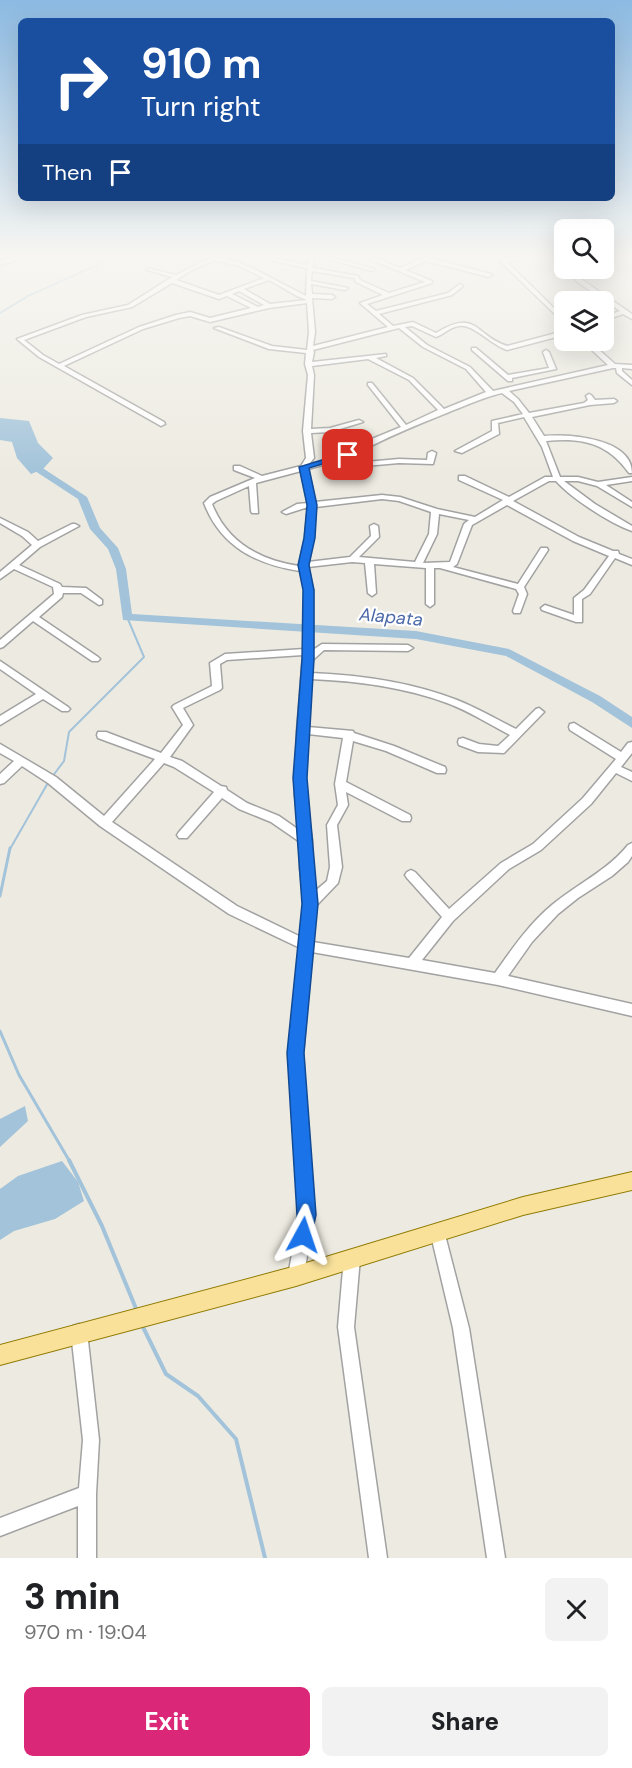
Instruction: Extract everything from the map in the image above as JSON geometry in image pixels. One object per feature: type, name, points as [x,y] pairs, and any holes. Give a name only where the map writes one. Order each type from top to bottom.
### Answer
[{"type":"main road","points":[[0,1355],[79,1332],[296,1276],[524,1206],[632,1181]]},
{"type":"street","points":[[49,329],[20,339],[41,356],[161,424]]},
{"type":"street","points":[[60,366],[139,329]]},
{"type":"street","points":[[219,329],[271,348],[311,350],[390,329]]},
{"type":"street","points":[[310,329],[311,350],[308,364],[311,375],[307,431],[310,458],[304,467],[312,505],[303,569],[290,568],[260,559],[240,545],[214,519],[208,506],[210,501],[261,478],[304,467],[348,455],[443,411],[416,383],[399,371],[370,357]]},
{"type":"street","points":[[399,329],[468,368],[491,393]]},
{"type":"street","points":[[423,329],[436,335],[450,329]]},
{"type":"street","points":[[477,329],[500,347],[507,348],[554,336]]},
{"type":"street","points":[[474,349],[507,377],[514,385],[512,388]]},
{"type":"street","points":[[597,351],[632,383]]},
{"type":"street","points":[[507,377],[554,368],[546,352]]},
{"type":"street","points":[[308,364],[384,355]]},
{"type":"street","points":[[460,364],[483,357]]},
{"type":"street","points":[[436,414],[503,390],[532,386],[574,373],[632,367]]},
{"type":"street","points":[[370,384],[405,428]]},
{"type":"street","points":[[503,390],[514,399],[526,416],[540,439],[558,479],[578,495],[632,529]]},
{"type":"street","points":[[459,451],[496,432],[494,422],[589,399],[614,401]]},
{"type":"street","points":[[307,431],[330,430],[359,422]]},
{"type":"street","points":[[540,439],[581,436],[623,456],[632,471]]},
{"type":"street","points":[[348,455],[365,464],[399,460],[420,463],[430,462],[432,453]]},
{"type":"street","points":[[237,468],[261,478]]},
{"type":"street","points":[[462,478],[576,539],[615,553],[632,562]]},
{"type":"street","points":[[435,566],[455,562],[468,524],[474,519],[542,482],[558,479],[598,484],[632,479]]},
{"type":"street","points":[[252,483],[255,511]]},
{"type":"street","points":[[598,484],[632,505]]},
{"type":"street","points":[[286,512],[300,506],[382,497],[400,499],[435,511],[474,519]]},
{"type":"street","points":[[418,564],[433,534],[435,511]]},
{"type":"street","points":[[0,520],[25,534],[37,545]]},
{"type":"street","points":[[0,576],[49,537],[75,526]]},
{"type":"street","points":[[352,559],[375,537],[374,526]]},
{"type":"street","points":[[520,587],[544,550]]},
{"type":"street","points":[[545,608],[579,620],[578,598],[586,592],[615,553]]},
{"type":"street","points":[[303,565],[352,559],[418,564],[520,587]]},
{"type":"street","points":[[369,560],[372,593]]},
{"type":"street","points":[[13,564],[50,581],[60,590],[83,590],[99,602]]},
{"type":"street","points":[[296,1276],[306,1215],[296,1053],[310,904],[306,840],[300,795],[309,621],[309,590],[303,565]]},
{"type":"street","points":[[430,604],[435,566]]},
{"type":"street","points":[[517,611],[523,594],[520,587]]},
{"type":"street","points":[[0,645],[55,600],[60,590]]},
{"type":"street","points":[[33,617],[94,658]]},
{"type":"street","points":[[104,823],[163,758],[188,725],[177,707],[217,688],[214,663],[217,659],[308,656],[322,647],[408,648]]},
{"type":"street","points":[[0,664],[65,709]]},
{"type":"street","points":[[306,676],[349,677],[439,698],[459,705],[517,734]]},
{"type":"street","points":[[0,721],[43,694]]},
{"type":"street","points":[[464,742],[478,748],[500,750],[539,712]]},
{"type":"street","points":[[574,727],[619,763],[632,777]]},
{"type":"street","points":[[302,730],[349,734],[378,741],[441,770]]},
{"type":"street","points":[[310,904],[332,883],[336,867],[331,837],[332,825],[343,802],[340,784],[349,734]]},
{"type":"street","points":[[102,735],[194,772],[243,806],[275,819],[306,840]]},
{"type":"street","points":[[412,964],[449,916],[505,866],[537,847],[587,801],[632,746]]},
{"type":"street","points":[[0,748],[49,778],[104,823],[232,910],[307,946],[498,979],[632,1010]]},
{"type":"street","points":[[0,780],[20,762]]},
{"type":"street","points":[[340,784],[406,818]]},
{"type":"street","points":[[183,835],[222,790]]},
{"type":"street","points":[[498,979],[520,948],[563,902],[605,877],[632,848]]},
{"type":"street","points":[[411,875],[449,916]]},
{"type":"street","points":[[437,1231],[464,1339],[496,1558]]},
{"type":"street","points":[[352,1258],[346,1328],[378,1558]]},
{"type":"street","points":[[79,1332],[91,1440],[87,1494],[87,1558]]},
{"type":"street","points":[[0,1527],[87,1494]]},
{"type":"water","points":[[0,418],[29,421],[38,443],[53,458],[43,469],[31,474],[17,458],[12,442],[0,440]]},
{"type":"water","points":[[25,1106],[28,1121],[0,1147],[0,1119]]},
{"type":"water","points":[[62,1161],[78,1182],[84,1201],[55,1219],[14,1231],[0,1240],[0,1189],[18,1176]]},
{"type":"waterway","name":"Alapata","points":[[30,457],[38,469],[82,497],[95,529],[113,548],[121,569],[127,617],[416,635],[509,653],[596,699],[632,723]]},
{"type":"waterway","points":[[52,777],[64,761],[69,732],[144,657],[127,617]]},
{"type":"waterway","points":[[10,849],[49,781]]},
{"type":"waterway","points":[[0,896],[10,848]]},
{"type":"waterway","points":[[0,1031],[19,1075],[70,1162]]},
{"type":"waterway","points":[[70,1162],[102,1226],[137,1311]]},
{"type":"waterway","points":[[142,1325],[166,1374],[198,1396],[236,1439],[265,1558]]},
{"type":"route","points":[[303,1235],[306,1215],[296,1053],[310,904],[300,778],[309,621],[309,590],[303,565],[309,538],[312,505],[304,467],[342,459],[348,455]]}]
